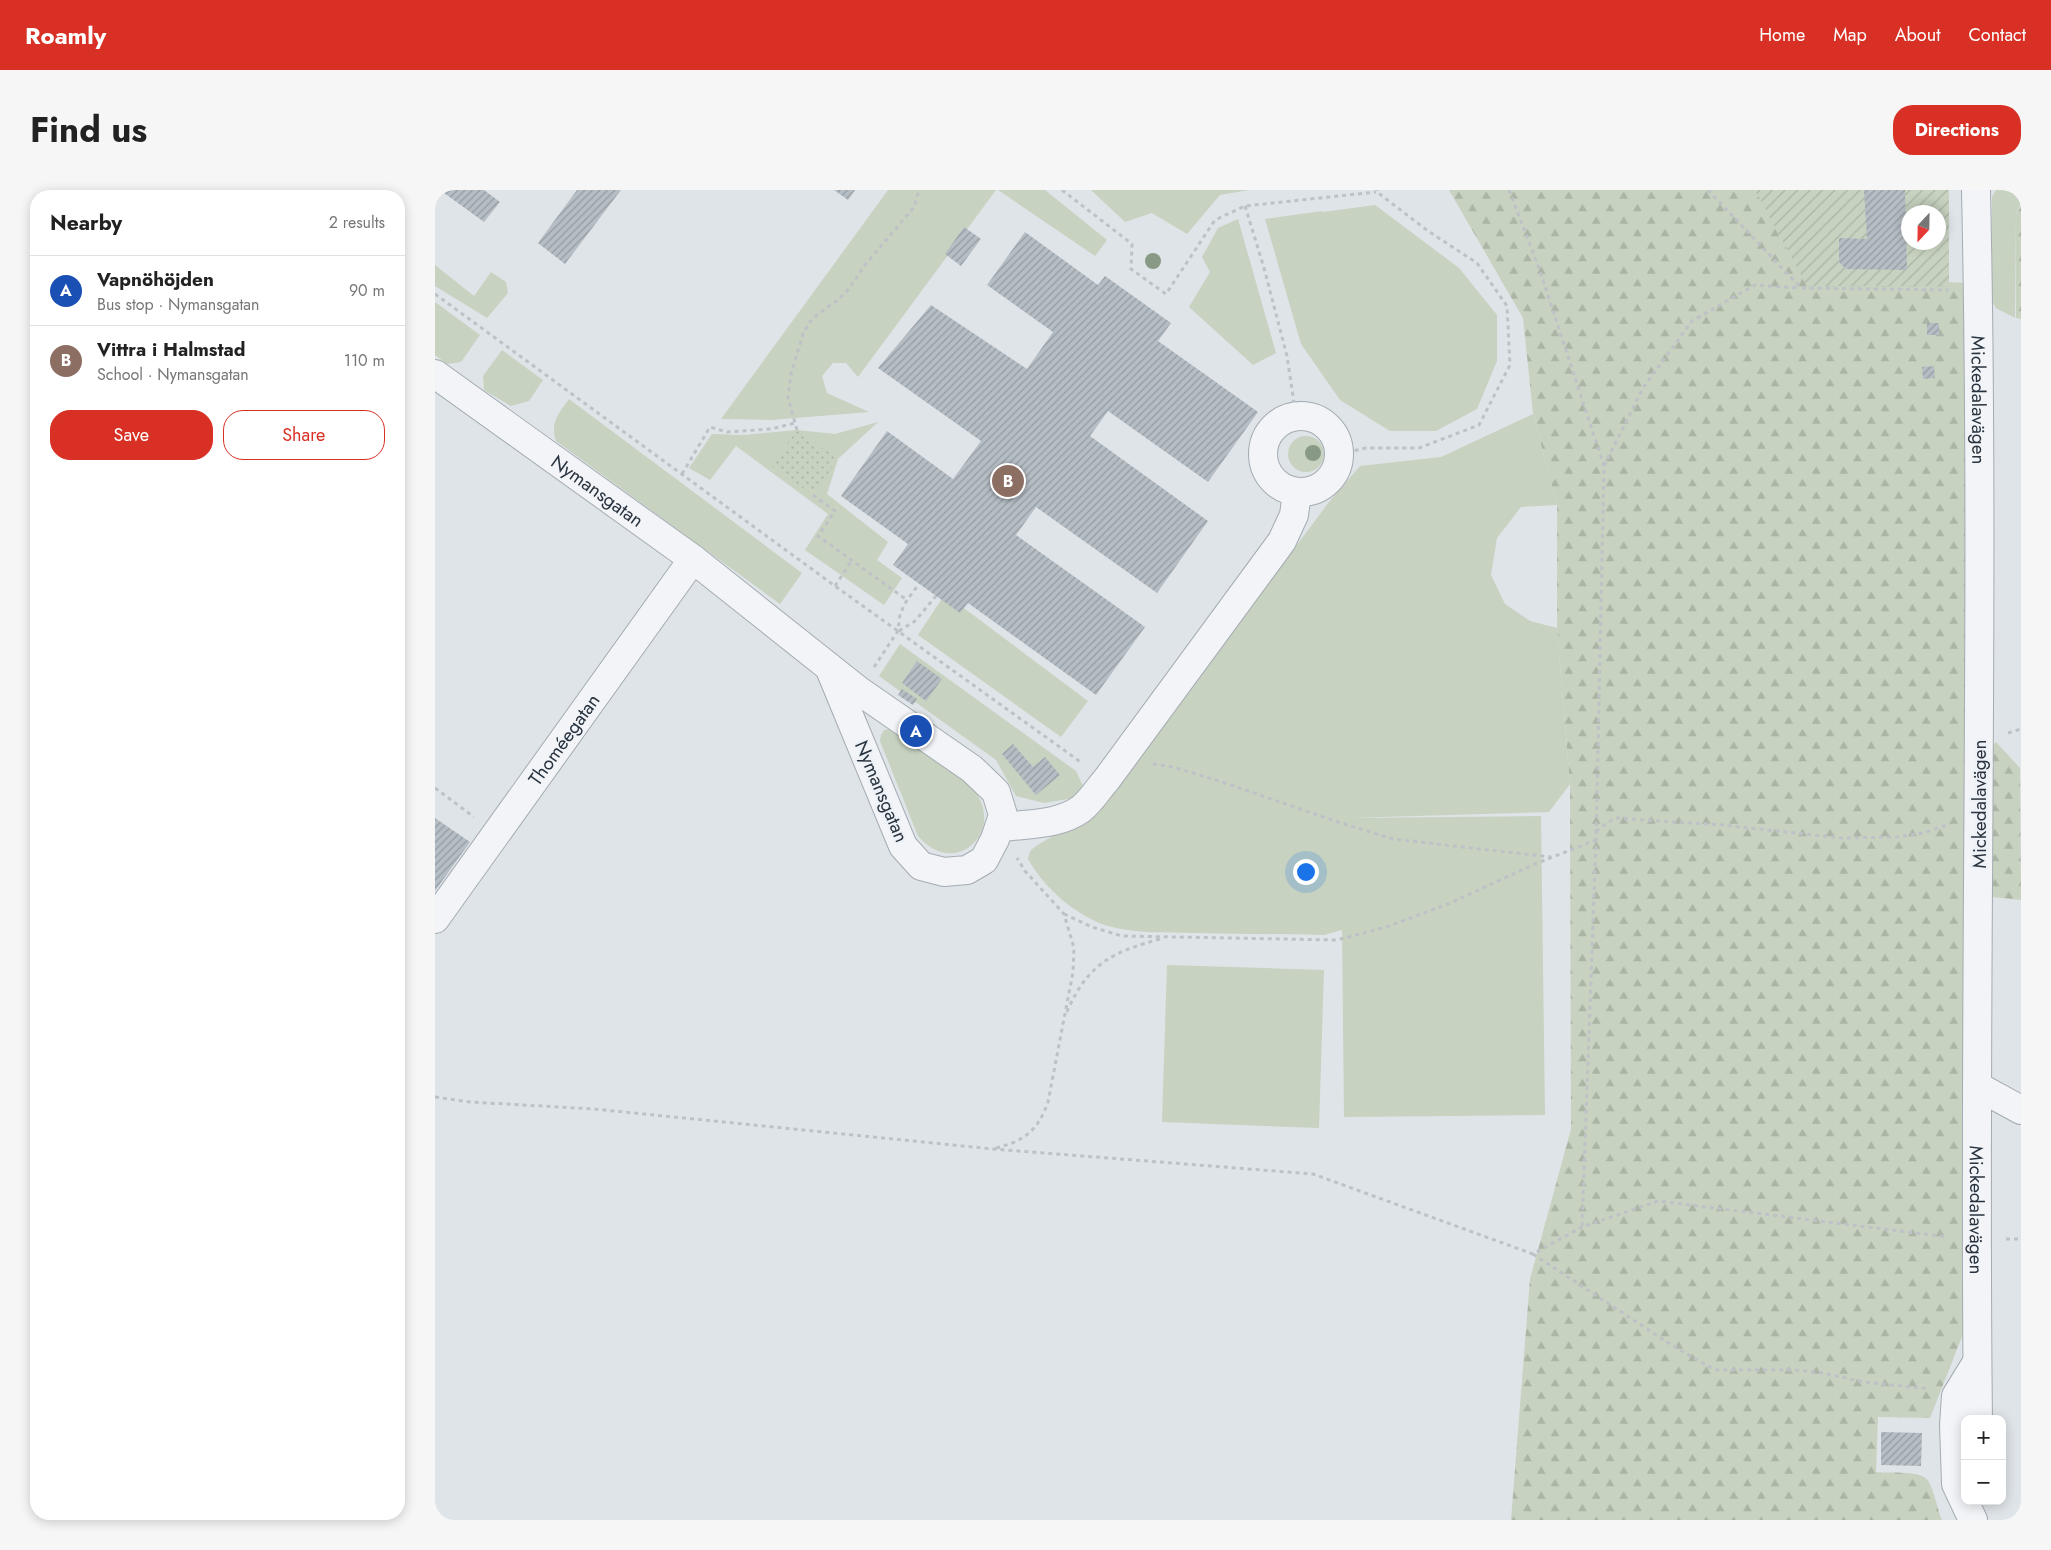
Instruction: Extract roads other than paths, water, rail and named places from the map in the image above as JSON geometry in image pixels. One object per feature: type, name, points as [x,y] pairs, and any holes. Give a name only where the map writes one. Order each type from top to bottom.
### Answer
[{"type":"street","name":"Mickedalavägen","points":[[1976,190],[1979,290],[1976,1240],[1978,1415]]},
{"type":"street","name":"Nymansgatan","points":[[435,374],[693,559],[829,667],[857,690],[972,769],[996,792],[1003,815],[995,839],[984,860],[967,870],[944,872],[921,866],[903,846],[829,667]]},
{"type":"street","points":[[1296,416],[1309,417],[1321,421],[1337,441],[1339,454],[1334,472],[1321,486],[1310,491],[1297,492],[1275,482],[1267,472],[1263,460],[1263,448],[1267,437],[1274,427],[1284,420],[1296,416]]},
{"type":"street","points":[[999,828],[1022,824],[1051,823],[1082,808],[1114,769],[1282,541],[1294,515],[1297,492]]},
{"type":"street","name":"Thoméegatan","points":[[435,919],[693,559]]},
{"type":"street","points":[[1977,1086],[2021,1110]]},
{"type":"street","points":[[1973,1520],[1956,1484],[1954,1424],[1956,1396],[1977,1362]]},
{"type":"street","points":[[1979,1505],[1979,1520]]},
{"type":"place","name":"Vittra i Halmstad","points":[[1008,481]]},
{"type":"place","name":"Vapnöhöjden","points":[[916,731]]}]
